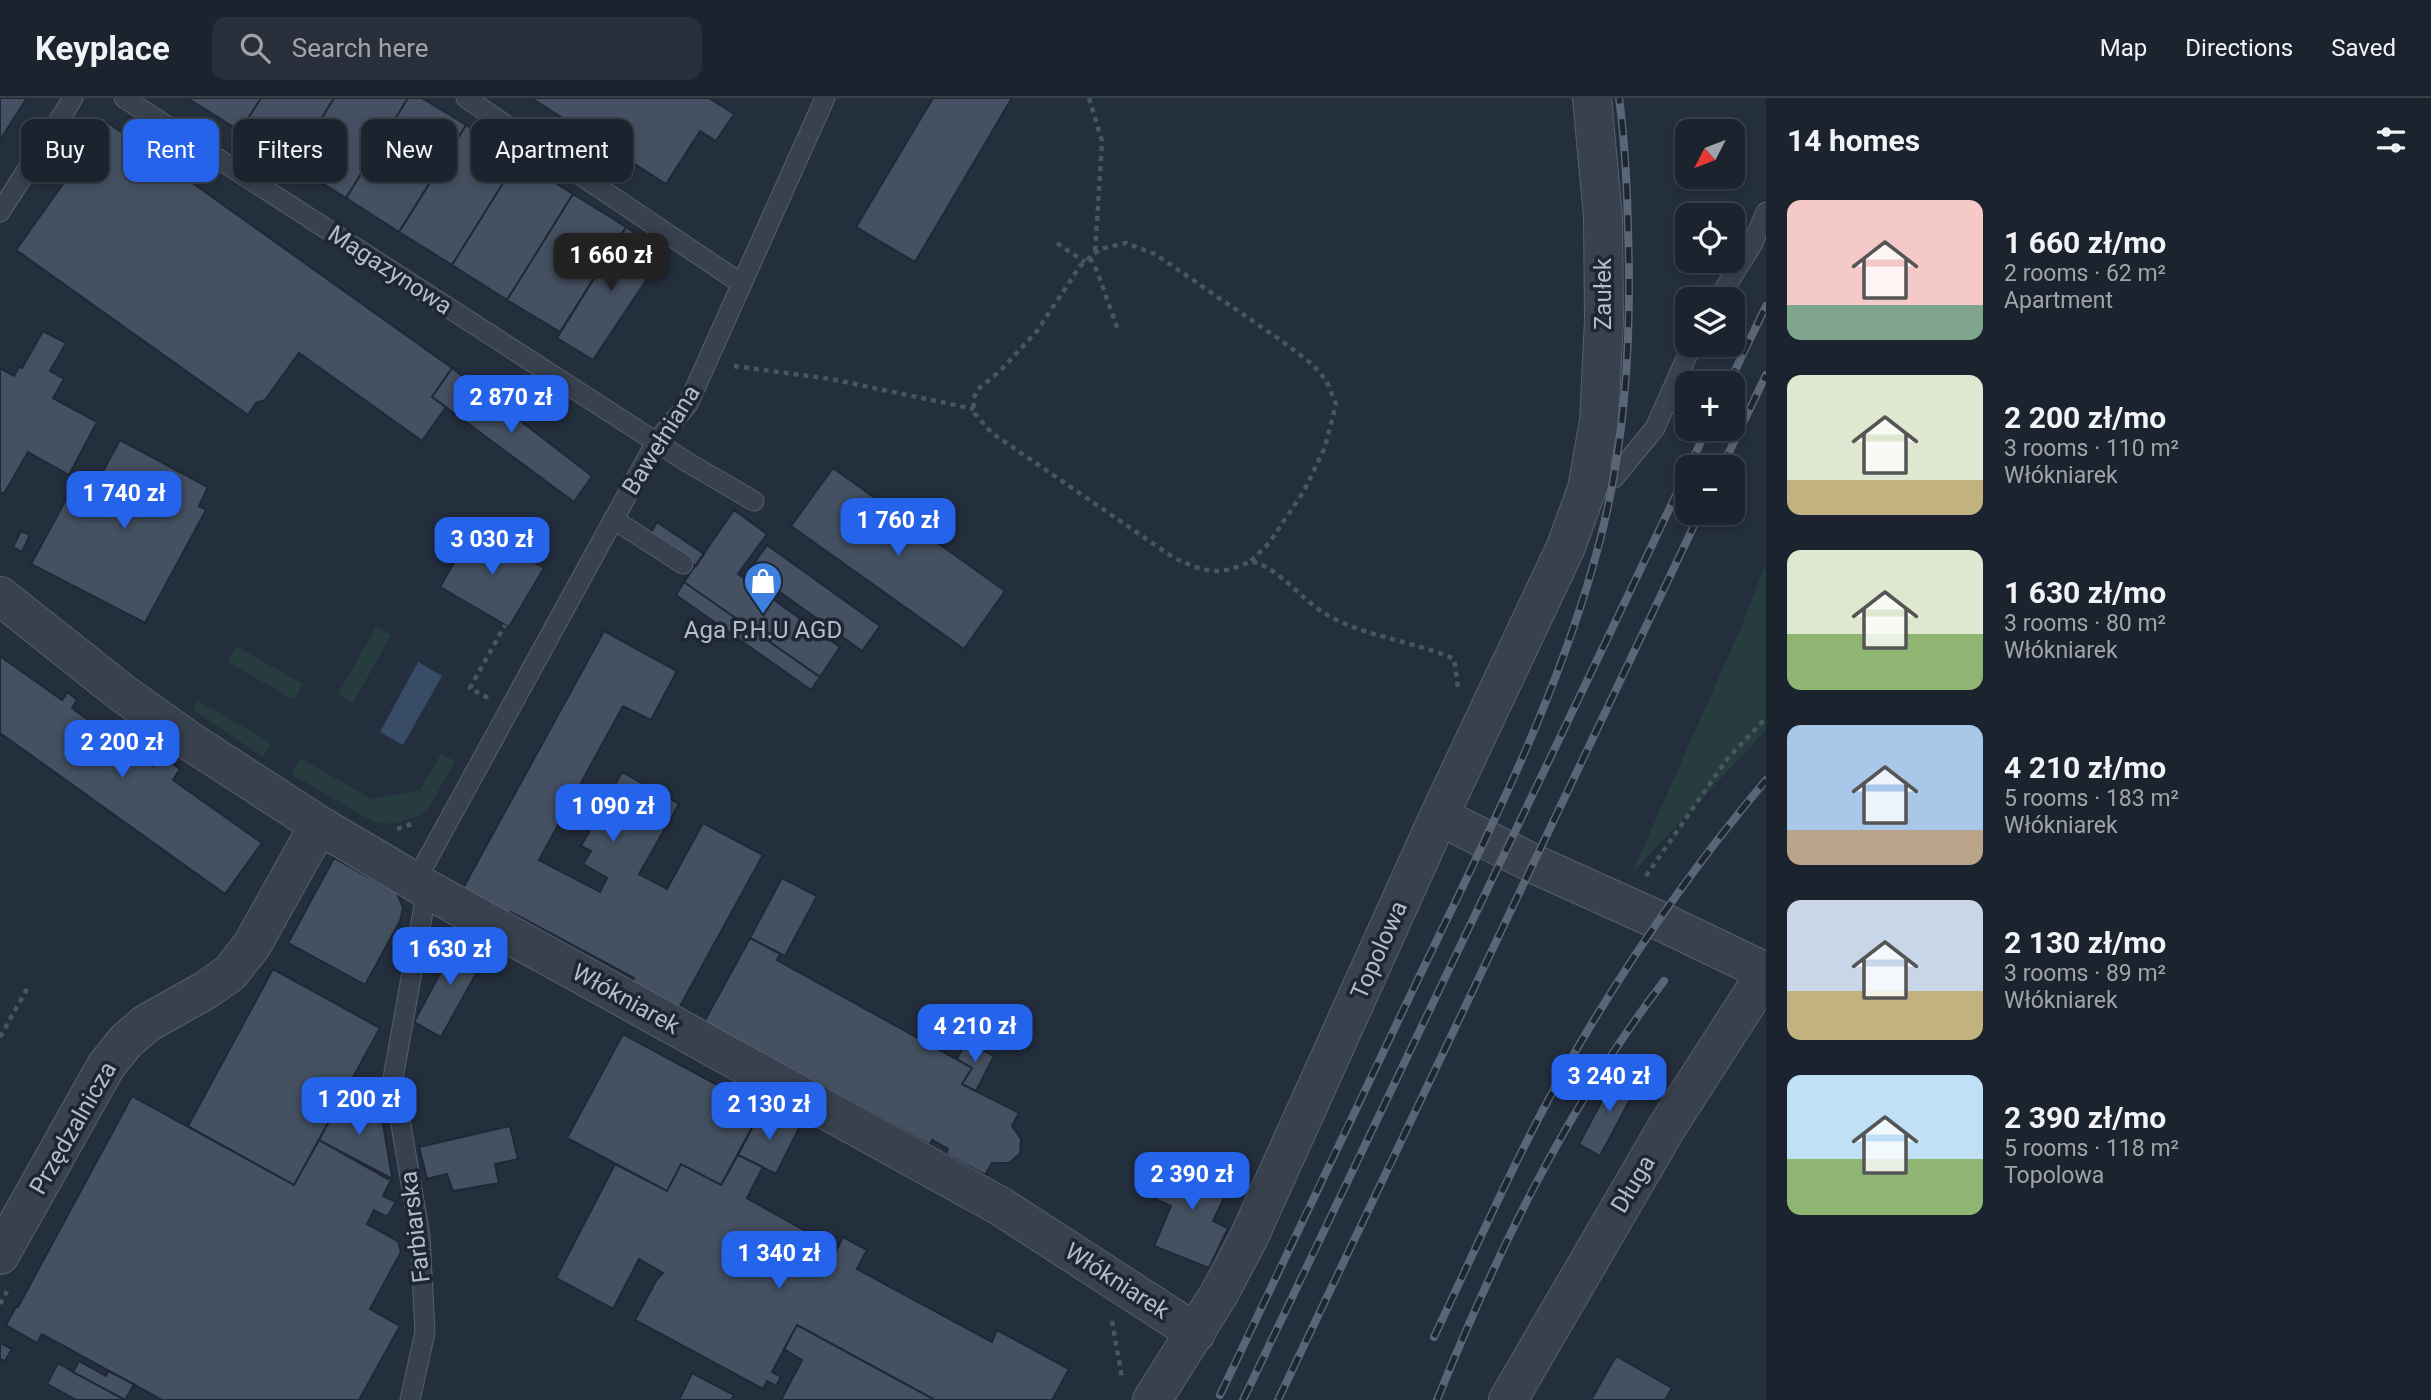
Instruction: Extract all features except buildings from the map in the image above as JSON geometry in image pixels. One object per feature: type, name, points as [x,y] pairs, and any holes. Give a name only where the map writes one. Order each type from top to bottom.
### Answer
[{"type":"street","name":"Zaułek","points":[[1587,489],[1599,421],[1604,320],[1603,217],[1592,98]]},
{"type":"street","name":"Topolowa","points":[[1137,1393],[1196,1333],[1249,1237],[1439,816],[1565,549],[1587,489]]},
{"type":"street","name":"Włókniarek","points":[[0,596],[121,692],[191,742],[320,825],[421,886],[1000,1206],[1196,1333]]},
{"type":"street","points":[[1439,816],[1766,973]]},
{"type":"street","name":"Przędzalnicza","points":[[0,1255],[106,1066],[126,1041],[147,1023],[206,990],[230,972],[252,945],[320,825]]},
{"type":"street","name":"Długa","points":[[1508,1400],[1667,1127],[1766,973]]},
{"type":"lane","points":[[0,212],[73,98]]},
{"type":"lane","name":"Magazynowa","points":[[124,98],[656,442],[754,501]]},
{"type":"lane","points":[[466,98],[742,284]]},
{"type":"lane","name":"Bawełniana","points":[[421,886],[613,519],[656,442],[688,404],[825,98]]},
{"type":"lane","points":[[1726,287],[1752,245],[1766,212]]},
{"type":"lane","points":[[1587,489],[1614,478],[1655,428],[1687,357]]},
{"type":"lane","points":[[613,519],[684,564]]},
{"type":"lane","name":"Farbiarska","points":[[410,1400],[425,1332],[420,1236],[393,1078],[421,886]]},
{"type":"path","points":[[1089,98],[1102,141],[1093,256],[1118,330]]},
{"type":"path","points":[[1056,243],[1085,262]]},
{"type":"path","points":[[1126,243],[1155,254],[1279,339],[1312,364],[1326,380],[1336,404],[1325,447],[1304,491],[1269,543],[1251,561],[1218,572],[1195,568],[1174,558],[992,433],[975,414],[973,401],[977,390],[1000,371],[1037,331],[1085,262],[1100,250],[1126,243]]},
{"type":"path","points":[[707,362],[831,379],[974,409]]},
{"type":"path","points":[[1251,561],[1278,575],[1328,616],[1360,631],[1430,648],[1454,659],[1459,696]]},
{"type":"path","points":[[492,701],[470,688],[505,625]]},
{"type":"path","points":[[1625,906],[1727,759],[1766,718]]},
{"type":"path","points":[[386,831],[409,827],[418,821]]},
{"type":"path","points":[[0,1036],[27,989]]},
{"type":"path","points":[[1119,1282],[1108,1297],[1137,1393]]},
{"type":"green space","points":[[1766,562],[1766,730],[1632,873],[1743,623]]},
{"type":"green space","points":[[376,627],[391,635],[353,703],[338,694]]},
{"type":"green space","points":[[236,646],[303,684],[294,700],[228,662]]},
{"type":"green space","points":[[198,701],[271,743],[263,757],[193,710]]},
{"type":"green space","points":[[441,754],[455,761],[428,809],[418,816],[391,824],[372,821],[291,774],[300,758],[372,799],[420,790]]},
{"type":"water","points":[[418,662],[442,676],[403,745],[380,732]]},
{"type":"railway","points":[[1220,1395],[1515,774],[1558,672],[1593,566],[1613,483],[1627,357],[1628,213],[1619,98]]},
{"type":"railway","points":[[1735,371],[1766,306]]},
{"type":"railway","points":[[1728,455],[1766,375]]},
{"type":"railway","points":[[1695,455],[1701,441]]},
{"type":"railway","points":[[1243,1400],[1675,497]]},
{"type":"railway","points":[[1278,1400],[1694,525]]},
{"type":"railway","points":[[1434,1337],[1532,1131],[1590,1026],[1636,953],[1686,882],[1766,780]]},
{"type":"railway","points":[[1437,1400],[1484,1290],[1536,1183],[1596,1080],[1664,981]]},
{"type":"place","name":"Aga P.H.U AGD","points":[[763,615]]}]
